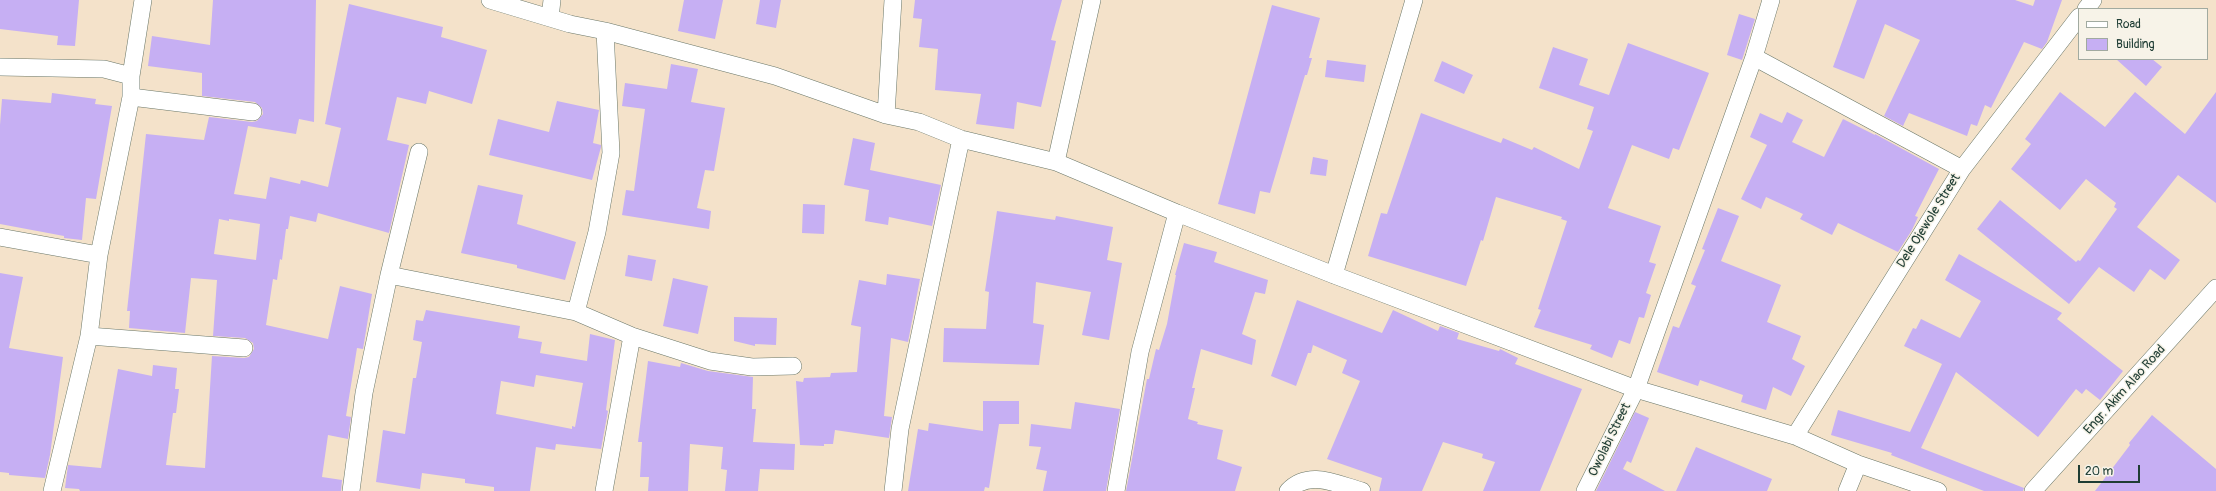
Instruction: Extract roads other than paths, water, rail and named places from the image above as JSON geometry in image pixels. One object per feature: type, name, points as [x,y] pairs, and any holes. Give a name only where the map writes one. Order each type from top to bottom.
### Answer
[{"type":"street","points":[[52,491],[89,336],[99,255],[131,98],[131,76],[143,0]]},
{"type":"street","points":[[490,0],[550,18],[775,76],[886,115],[919,122],[961,139],[1056,162],[1177,213],[1334,275],[1636,389],[1795,436],[1858,464],[1938,491]]},
{"type":"street","points":[[550,18],[552,0]]},
{"type":"street","points":[[886,115],[893,0]]},
{"type":"street","points":[[1056,162],[1092,0]]},
{"type":"street","points":[[1334,275],[1414,0]]},
{"type":"street","name":"Owolabi Street","points":[[1585,491],[1636,389],[1754,57],[1771,0]]},
{"type":"street","points":[[2087,8],[2093,0]]},
{"type":"street","name":"Dele Ojewole Street","points":[[1795,436],[1962,169],[2078,18]]},
{"type":"street","points":[[576,312],[597,232],[611,154],[605,31]]},
{"type":"street","points":[[1754,57],[1962,169]]},
{"type":"street","points":[[0,67],[104,70],[131,76]]},
{"type":"street","points":[[131,98],[253,112]]},
{"type":"street","points":[[893,491],[900,430],[961,139]]},
{"type":"street","points":[[351,491],[364,393],[389,275],[419,152]]},
{"type":"street","points":[[1116,491],[1140,352],[1177,213]]},
{"type":"street","points":[[0,237],[99,255]]},
{"type":"street","points":[[389,275],[576,312],[632,336],[710,360],[752,367],[793,366]]},
{"type":"street","name":"Engr. Akim Alao Road","points":[[2033,491],[2216,288]]},
{"type":"street","points":[[89,336],[244,348]]},
{"type":"street","points":[[604,491],[632,336]]},
{"type":"street","points":[[1847,491],[1858,464]]},
{"type":"street","points":[[1288,491],[1296,483],[1313,478],[1362,491]]}]
